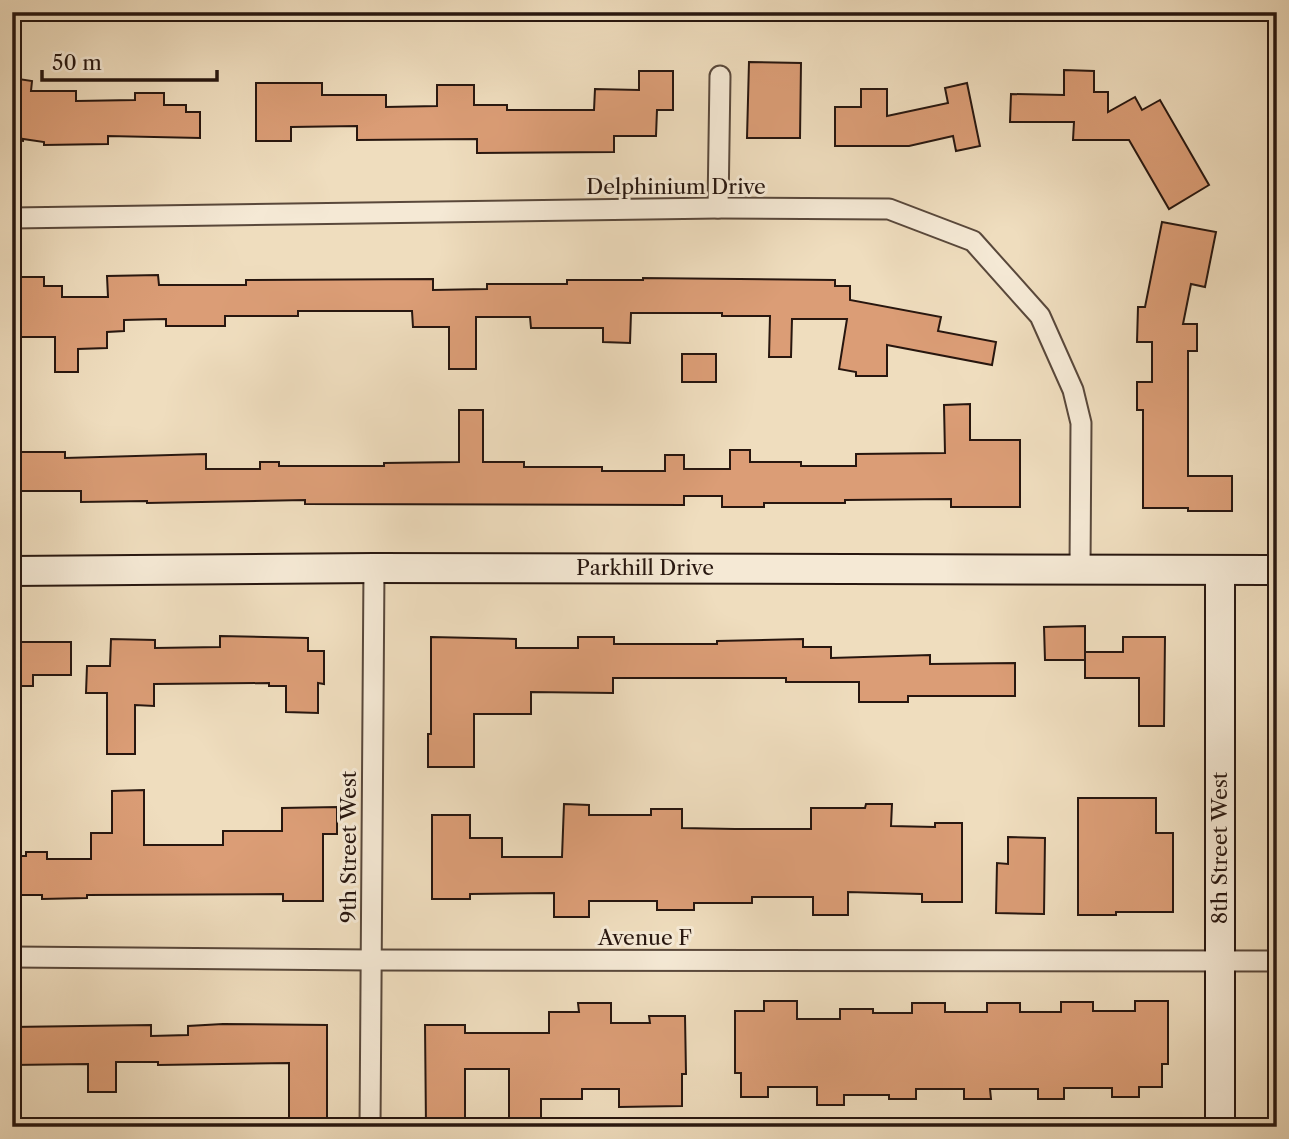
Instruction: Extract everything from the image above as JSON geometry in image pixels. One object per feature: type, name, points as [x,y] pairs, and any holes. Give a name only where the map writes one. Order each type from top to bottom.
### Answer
[{"type":"street","points":[[718,208],[720,76]]},
{"type":"street","name":"Delphinium Drive","points":[[12,218],[718,208],[888,209],[973,241],[1040,316],[1073,390],[1081,423],[1080,568]]},
{"type":"street","name":"Parkhill Drive","points":[[12,571],[1080,568],[1277,570]]},
{"type":"street","name":"9th Street West","points":[[370,1127],[374,569]]},
{"type":"street","name":"8th Street West","points":[[1220,570],[1220,1127]]},
{"type":"street","name":"Avenue F","points":[[12,957],[1277,961]]},
{"type":"green space","points":[[12,12],[1277,12],[1277,21],[12,15]]},
{"type":"building","points":[[749,62],[801,63],[800,138],[747,138]]},
{"type":"building","points":[[1064,70],[1094,71],[1094,92],[1108,92],[1108,112],[1135,97],[1142,110],[1160,100],[1209,185],[1169,209],[1129,140],[1073,140],[1074,122],[1010,122],[1011,94],[1064,95]]},
{"type":"building","points":[[639,71],[673,71],[673,110],[657,110],[656,136],[614,136],[614,152],[477,153],[477,139],[357,140],[357,126],[291,127],[291,141],[256,141],[256,83],[322,83],[322,95],[386,95],[386,107],[437,106],[437,85],[474,85],[474,105],[507,105],[507,110],[594,110],[595,89],[639,90]]},
{"type":"building","points":[[12,78],[32,81],[31,91],[76,91],[76,101],[135,100],[135,93],[164,93],[164,105],[186,105],[186,112],[200,112],[200,138],[108,136],[108,144],[44,145],[44,142],[12,140]]},
{"type":"building","points":[[967,83],[980,146],[956,151],[953,136],[909,146],[835,146],[835,107],[861,107],[861,89],[887,89],[887,116],[948,103],[945,88]]},
{"type":"building","points":[[1162,222],[1216,232],[1205,287],[1191,284],[1183,324],[1197,324],[1197,351],[1188,351],[1188,476],[1232,476],[1232,511],[1143,508],[1143,410],[1137,410],[1137,382],[1152,382],[1152,342],[1137,342],[1138,307],[1145,307]]},
{"type":"building","points":[[158,275],[159,285],[246,285],[246,280],[433,279],[433,290],[487,289],[487,284],[567,284],[567,280],[643,278],[835,280],[835,286],[850,286],[850,300],[941,317],[938,331],[996,342],[992,365],[887,345],[887,376],[856,376],[856,372],[839,369],[847,319],[792,319],[791,357],[769,357],[770,316],[631,313],[630,343],[603,342],[603,328],[531,328],[530,317],[476,317],[476,369],[449,369],[449,327],[413,327],[412,311],[298,311],[298,316],[225,316],[225,326],[166,326],[166,319],[124,320],[124,331],[107,332],[107,348],[78,349],[78,372],[55,372],[55,337],[17,337],[17,277],[44,277],[44,286],[62,286],[62,297],[108,297],[107,276]]},
{"type":"building","points":[[682,354],[716,354],[716,382],[682,382]]},
{"type":"building","points":[[970,404],[970,440],[1020,440],[1020,507],[951,507],[951,499],[845,500],[845,503],[764,503],[764,507],[722,507],[722,496],[684,496],[684,505],[305,504],[305,500],[81,502],[81,491],[12,491],[12,452],[65,452],[65,458],[206,454],[206,469],[260,469],[260,462],[279,462],[279,466],[384,466],[384,463],[459,462],[459,410],[483,410],[483,462],[524,462],[524,467],[602,467],[602,471],[665,471],[665,455],[684,455],[684,469],[730,469],[730,450],[750,450],[750,462],[856,466],[856,454],[945,453],[944,405]]},
{"type":"building","points":[[1085,626],[1085,660],[1045,660],[1044,627]]},
{"type":"building","points":[[220,636],[308,638],[308,651],[324,651],[324,684],[318,683],[318,713],[286,712],[286,686],[269,686],[269,683],[154,684],[154,706],[135,705],[135,754],[107,754],[107,693],[86,693],[87,666],[110,666],[111,639],[155,640],[155,648],[220,647]]},
{"type":"building","points":[[431,637],[516,639],[516,648],[578,648],[578,637],[614,637],[614,644],[717,644],[717,641],[803,639],[803,647],[831,647],[831,658],[930,655],[930,664],[1015,663],[1015,696],[908,696],[908,702],[859,702],[859,682],[786,682],[786,678],[613,678],[613,693],[531,692],[531,714],[474,714],[474,767],[428,767],[428,734],[431,734]]},
{"type":"building","points":[[1123,637],[1165,637],[1164,726],[1139,726],[1139,678],[1085,678],[1085,652],[1123,652]]},
{"type":"building","points":[[12,642],[71,642],[71,675],[33,675],[33,686],[12,686]]},
{"type":"building","points":[[144,790],[144,845],[223,845],[223,831],[282,831],[282,808],[337,807],[337,834],[323,834],[323,901],[283,901],[283,894],[87,895],[87,898],[42,899],[42,895],[12,895],[12,856],[26,856],[26,852],[47,852],[47,859],[91,859],[91,833],[112,833],[112,791]]},
{"type":"building","points":[[1078,798],[1156,798],[1156,833],[1173,833],[1173,912],[1078,915]]},
{"type":"building","points":[[564,804],[589,805],[589,815],[651,815],[651,809],[682,809],[682,828],[811,829],[811,808],[865,808],[866,804],[892,804],[891,826],[935,827],[935,823],[962,823],[962,902],[922,902],[922,894],[848,892],[848,915],[813,915],[813,897],[752,897],[752,903],[694,903],[694,910],[657,910],[657,901],[589,901],[589,917],[554,917],[554,893],[470,894],[470,899],[432,899],[432,815],[470,815],[470,838],[502,838],[502,857],[562,857]]},
{"type":"building","points":[[1008,837],[1045,838],[1044,914],[996,913],[997,863],[1008,864]]},
{"type":"building","points":[[764,1001],[797,1001],[797,1019],[840,1019],[840,1009],[873,1009],[873,1013],[912,1013],[912,1003],[945,1003],[945,1012],[987,1012],[987,1003],[1020,1003],[1020,1012],[1061,1012],[1061,1002],[1093,1002],[1093,1011],[1135,1011],[1135,1001],[1168,1001],[1168,1064],[1162,1064],[1162,1087],[1139,1087],[1139,1097],[1112,1097],[1112,1088],[1064,1088],[1064,1099],[1038,1099],[1038,1089],[990,1089],[991,1099],[964,1099],[964,1089],[916,1089],[916,1099],[889,1099],[889,1095],[844,1095],[844,1105],[817,1105],[817,1087],[768,1087],[768,1097],[741,1097],[741,1073],[735,1073],[735,1011],[764,1011]]},
{"type":"building","points":[[578,1003],[611,1003],[611,1023],[650,1023],[649,1016],[685,1016],[686,1074],[682,1074],[682,1106],[619,1107],[619,1089],[582,1089],[582,1099],[541,1099],[541,1127],[509,1127],[509,1069],[465,1069],[465,1127],[426,1127],[425,1025],[465,1025],[465,1033],[549,1033],[549,1012],[579,1012]]},
{"type":"building","points":[[151,1025],[151,1036],[188,1035],[188,1026],[327,1025],[327,1127],[289,1127],[289,1063],[158,1065],[158,1062],[116,1062],[116,1092],[88,1092],[88,1064],[12,1065],[12,1027]]}]
